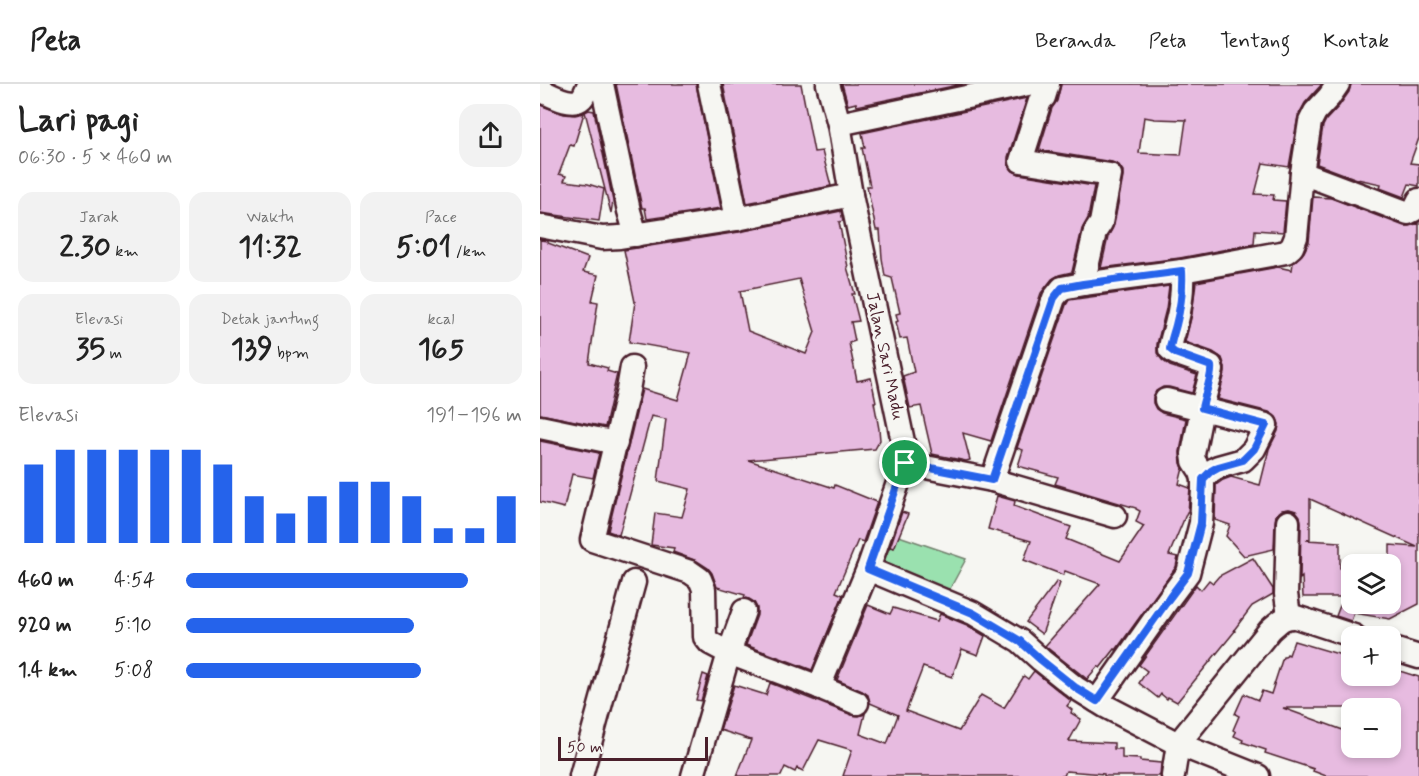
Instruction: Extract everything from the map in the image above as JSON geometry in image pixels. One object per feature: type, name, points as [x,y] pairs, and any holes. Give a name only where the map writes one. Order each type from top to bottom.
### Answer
[{"type":"street","points":[[540,90],[574,102],[583,97],[589,84]]},
{"type":"street","points":[[602,84],[636,235]]},
{"type":"street","points":[[709,84],[737,219]]},
{"type":"street","name":"Jalan Sari Madu","points":[[819,687],[868,569],[905,463],[905,447],[851,195],[839,124],[828,84]]},
{"type":"street","points":[[839,124],[944,92],[1028,84]]},
{"type":"street","points":[[1048,84],[1044,97],[1040,101],[1021,161],[1110,175],[1101,223],[1095,232],[1083,284]]},
{"type":"street","points":[[992,480],[1054,298],[1062,288],[1182,271],[1286,252],[1292,247],[1296,237],[1310,122],[1315,112],[1338,84]]},
{"type":"street","points":[[1302,173],[1407,213],[1414,210],[1419,200]]},
{"type":"street","points":[[540,226],[602,238],[636,235],[737,219],[851,195]]},
{"type":"street","points":[[1097,701],[1188,573],[1201,523],[1203,479],[1194,461],[1193,453],[1212,370],[1211,366],[1170,349],[1181,302],[1182,271]]},
{"type":"street","points":[[632,367],[592,540],[690,573],[700,579],[704,589],[705,637],[710,644],[857,703]]},
{"type":"street","points":[[1166,400],[1266,425],[1254,449],[1243,460],[1218,467],[1203,479]]},
{"type":"street","points":[[540,427],[616,443]]},
{"type":"street","points":[[905,463],[992,480],[1115,516]]},
{"type":"street","points":[[1288,522],[1286,594],[1289,616]]},
{"type":"street","points":[[868,569],[973,613],[1020,641],[1076,688],[1097,701],[1178,744],[1257,776]]},
{"type":"street","points":[[581,776],[634,582]]},
{"type":"street","points":[[699,774],[729,653],[744,611]]},
{"type":"street","points":[[1173,776],[1178,744],[1270,630],[1283,618],[1296,617],[1341,632]]},
{"type":"street","points":[[1401,651],[1419,657]]},
{"type":"green space","points":[[896,535],[966,559],[946,596],[879,569]]},
{"type":"building","points":[[616,84],[696,84],[721,208],[647,219],[645,208],[642,208]]},
{"type":"building","points":[[723,84],[801,84],[814,152],[822,151],[831,186],[747,203]]},
{"type":"building","points":[[842,84],[963,84],[857,106],[856,103],[848,105]]},
{"type":"building","points":[[1061,84],[1322,84],[1305,103],[1298,116],[1289,167],[1263,163],[1255,194],[1274,195],[1273,200],[1286,201],[1283,232],[1255,230],[1254,244],[1180,258],[1101,268],[1108,237],[1114,225],[1123,171],[1119,165],[1112,162],[1039,150],[1052,108],[1057,101]],"holes":[[[1144,117],[1186,120],[1181,155],[1139,153]]]},
{"type":"building","points":[[1351,84],[1419,84],[1419,138],[1410,163],[1419,164],[1419,186],[1409,184],[1404,197],[1380,188],[1381,184],[1357,179],[1317,164],[1323,126],[1349,92]]},
{"type":"building","points":[[1027,98],[1008,157],[1008,165],[1019,174],[1094,186],[1088,218],[1082,229],[1072,272],[1052,279],[1041,293],[991,441],[963,433],[970,460],[966,461],[932,454],[921,406],[910,408],[903,376],[914,372],[907,338],[900,339],[896,322],[898,321],[896,314],[900,313],[892,278],[885,276],[880,230],[876,230],[867,186],[870,186],[862,148],[865,148],[862,133]]},
{"type":"building","points":[[540,105],[564,114],[584,113],[574,146],[570,145],[559,174],[566,176],[564,181],[604,189],[599,221],[540,213]]},
{"type":"building","points":[[594,111],[613,201],[611,213],[585,112]]},
{"type":"building","points":[[1313,197],[1331,198],[1404,226],[1419,223],[1419,604],[1401,613],[1401,554],[1390,554],[1390,545],[1417,547],[1310,499],[1310,539],[1306,540],[1340,542],[1341,597],[1303,597],[1302,577],[1300,579],[1301,522],[1296,511],[1282,510],[1276,515],[1274,549],[1244,556],[1226,536],[1230,525],[1215,520],[1216,485],[1231,477],[1260,485],[1269,449],[1279,424],[1276,417],[1269,412],[1218,399],[1225,373],[1222,358],[1213,352],[1185,342],[1192,314],[1196,282],[1278,267],[1292,270],[1293,263],[1304,252],[1309,242]]},
{"type":"building","points":[[841,211],[843,221],[839,222],[859,321],[851,322],[855,341],[849,343],[857,381],[871,378],[876,402],[874,402],[880,440],[875,449],[748,460],[834,488],[835,485],[877,502],[863,542],[858,540],[836,592],[843,595],[812,670],[746,645],[757,615],[754,602],[744,598],[745,595],[717,587],[708,568],[673,552],[674,548],[651,545],[655,513],[682,517],[690,489],[658,481],[666,419],[651,416],[619,535],[608,531],[642,389],[678,400],[691,353],[629,342],[635,302],[624,250],[739,232]],"holes":[[[799,279],[815,332],[806,354],[748,331],[740,291]]]},
{"type":"building","points":[[540,240],[548,241],[548,243],[588,258],[583,272],[598,275],[592,301],[598,302],[589,363],[608,368],[607,371],[617,374],[605,427],[540,414]]},
{"type":"building","points":[[1169,286],[1157,353],[1170,366],[1197,375],[1192,393],[1163,387],[1156,391],[1153,403],[1162,413],[1186,419],[1180,452],[1183,468],[1179,484],[1190,488],[1188,512],[1169,555],[1178,557],[1176,567],[1116,650],[1087,679],[1045,646],[1100,584],[1065,571],[1063,575],[1024,560],[1031,541],[988,529],[997,496],[1015,501],[1014,506],[1071,527],[1066,539],[1120,561],[1144,526],[1136,522],[1140,511],[1055,484],[1058,477],[1018,466],[1023,450],[1017,448],[1069,300]]},
{"type":"building","points":[[540,441],[599,453],[593,478],[572,474],[564,508],[540,502]]},
{"type":"building","points":[[902,512],[908,514],[894,548],[890,547]]},
{"type":"building","points":[[1253,558],[1273,589],[1273,594],[1252,606],[1235,631],[1177,702],[1161,694],[1158,698],[1139,683],[1147,671],[1139,665],[1196,585],[1201,590],[1209,580],[1213,583],[1219,576]]},
{"type":"building","points":[[1057,581],[1060,583],[1042,634],[1026,622]]},
{"type":"building","points":[[1341,603],[1341,614],[1354,614],[1351,621],[1336,616]]},
{"type":"building","points":[[868,605],[890,614],[893,608],[937,621],[940,614],[967,625],[985,636],[978,655],[962,649],[952,677],[923,667],[906,711],[959,731],[981,695],[1004,708],[1024,676],[1028,679],[1034,671],[1071,701],[1067,706],[1072,710],[1071,713],[1081,719],[1069,741],[1114,743],[1114,749],[1122,749],[1122,758],[1161,763],[1160,776],[1104,776],[1104,774],[1066,771],[1064,776],[843,776],[852,750],[819,740],[803,771],[797,768],[795,772],[785,767],[781,776],[737,776],[751,740],[720,730],[734,685],[766,695],[770,683],[852,715],[865,714],[860,734],[887,744],[898,715],[870,703],[868,695],[837,680]]},
{"type":"building","points":[[1360,614],[1400,614],[1390,619]]},
{"type":"building","points":[[1294,641],[1341,655],[1341,686],[1401,686],[1401,671],[1419,677],[1419,776],[1326,776],[1313,771],[1314,769],[1265,753],[1266,750],[1242,742],[1243,740],[1234,736],[1236,732],[1233,730],[1239,716],[1235,714],[1244,694],[1258,700],[1262,691],[1271,694],[1283,657],[1289,655]]},
{"type":"building","points":[[703,674],[708,676],[701,701],[696,700]]},
{"type":"route","points":[[1182,271],[1181,302],[1170,349],[1211,366],[1212,370],[1202,408],[1266,425],[1254,449],[1243,460],[1218,467],[1203,479],[1201,523],[1188,573],[1097,701],[1076,688],[1020,641],[973,613],[868,569],[905,463],[992,480],[1054,298],[1062,288],[1182,271]]}]
